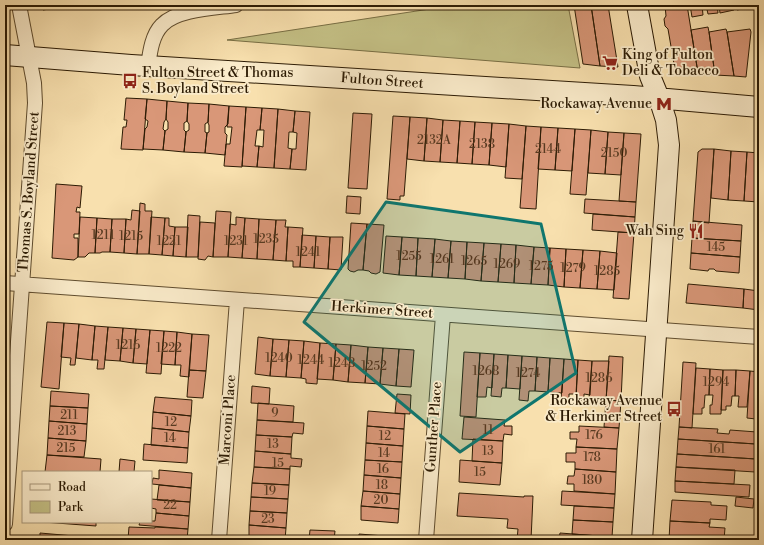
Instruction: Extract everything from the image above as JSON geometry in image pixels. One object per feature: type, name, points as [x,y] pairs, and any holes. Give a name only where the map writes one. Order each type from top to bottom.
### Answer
[{"type":"main road","points":[[637,5],[650,76],[666,120],[669,145],[642,540]]},
{"type":"main road","name":"Fulton Street","points":[[5,55],[148,66],[659,98],[759,107]]},
{"type":"street","name":"Thomas S. Boyland Street","points":[[5,524],[35,102],[34,83],[19,5]]},
{"type":"street","points":[[148,66],[151,48],[156,34],[162,25],[171,18],[193,11],[236,5]]},
{"type":"street","name":"Herkimer Street","points":[[5,283],[759,337]]},
{"type":"street","name":"Marconi Place","points":[[219,540],[237,300]]},
{"type":"street","name":"Gunther Place","points":[[426,540],[442,315]]},
{"type":"highlighted area","points":[[386,202],[541,224],[576,373],[460,452],[304,322]]},
{"type":"green space","points":[[456,5],[568,5],[580,68],[227,40]]},
{"type":"building","points":[[42,5],[60,5],[61,7],[43,10]]},
{"type":"building","points":[[574,5],[591,5],[600,66],[583,64]]},
{"type":"building","points":[[591,5],[608,5],[618,67],[600,66]]},
{"type":"building","points":[[665,5],[687,5],[698,73],[683,72],[677,74],[673,71],[672,68],[674,64],[668,29],[665,26],[664,19],[666,16]]},
{"type":"building","points":[[690,5],[702,5],[703,15],[692,17]]},
{"type":"building","points":[[706,5],[717,5],[718,13],[708,14]]},
{"type":"building","points":[[719,5],[733,5],[734,10],[720,13]]},
{"type":"building","points":[[736,5],[747,5],[748,8],[737,10]]},
{"type":"building","points":[[708,27],[715,75],[698,73],[691,30]]},
{"type":"building","points":[[726,29],[734,76],[715,75],[709,32]]},
{"type":"building","points":[[750,29],[751,32],[746,77],[734,76],[727,32]]},
{"type":"building","points":[[126,98],[147,99],[143,150],[121,149],[123,127],[126,127],[127,120],[124,120]]},
{"type":"building","points":[[147,99],[167,101],[166,119],[163,129],[165,131],[163,150],[143,149],[145,129],[148,121],[145,119]]},
{"type":"building","points":[[167,101],[188,103],[187,121],[184,123],[184,130],[186,132],[184,152],[163,150],[165,131],[168,129],[168,122],[166,119]]},
{"type":"building","points":[[188,103],[209,104],[208,122],[205,124],[205,132],[207,133],[205,153],[184,152],[186,132],[189,130],[189,124],[187,121]]},
{"type":"building","points":[[209,104],[229,106],[228,124],[225,127],[225,133],[227,135],[225,155],[205,153],[207,133],[209,132]]},
{"type":"building","points":[[229,106],[246,107],[242,167],[224,166],[226,144],[230,144],[232,127],[227,127]]},
{"type":"building","points":[[246,107],[262,108],[260,130],[257,130],[255,146],[259,146],[257,167],[242,166]]},
{"type":"building","points":[[262,108],[278,109],[274,168],[257,167],[259,146],[263,147],[264,130],[260,130]]},
{"type":"building","points":[[278,109],[295,111],[293,132],[289,132],[288,148],[292,149],[290,169],[274,168]]},
{"type":"building","points":[[295,111],[310,112],[306,170],[290,169],[292,149],[296,149],[297,133],[293,132]]},
{"type":"building","points":[[353,113],[372,114],[367,189],[348,188]]},
{"type":"building","points":[[393,116],[410,117],[404,196],[400,196],[400,200],[387,199]]},
{"type":"building","points":[[410,117],[427,118],[424,161],[407,159]]},
{"type":"building","points":[[427,118],[443,120],[440,162],[424,161]]},
{"type":"building","points":[[443,120],[460,121],[457,163],[440,162]]},
{"type":"building","points":[[460,121],[475,122],[472,164],[457,163]]},
{"type":"building","points":[[475,122],[492,123],[489,165],[472,164]]},
{"type":"building","points":[[492,123],[509,124],[506,167],[489,165]]},
{"type":"building","points":[[509,124],[526,126],[522,179],[505,178]]},
{"type":"building","points":[[526,126],[541,127],[536,209],[520,208]]},
{"type":"building","points":[[541,127],[558,128],[555,170],[538,169]]},
{"type":"building","points":[[558,128],[575,129],[572,171],[555,170]]},
{"type":"building","points":[[575,129],[591,130],[586,195],[570,194]]},
{"type":"building","points":[[591,130],[608,132],[605,174],[588,173]]},
{"type":"building","points":[[608,132],[624,133],[621,175],[605,174]]},
{"type":"building","points":[[624,133],[641,134],[636,202],[619,201]]},
{"type":"building","points":[[702,149],[714,149],[709,223],[693,221],[698,152]]},
{"type":"building","points":[[714,149],[731,151],[728,200],[711,198]]},
{"type":"building","points":[[731,151],[747,152],[744,201],[728,200]]},
{"type":"building","points":[[747,152],[759,153],[759,202],[744,201]]},
{"type":"building","points":[[56,184],[82,186],[80,208],[77,207],[76,212],[80,212],[79,234],[74,234],[74,238],[78,238],[78,257],[74,260],[52,258]]},
{"type":"building","points":[[347,196],[361,197],[360,214],[346,213]]},
{"type":"building","points":[[585,199],[636,202],[635,217],[584,213]]},
{"type":"building","points":[[140,203],[145,204],[145,211],[152,211],[149,254],[137,254]]},
{"type":"building","points":[[132,210],[140,211],[137,254],[124,253],[126,219],[131,220]]},
{"type":"building","points":[[216,211],[231,212],[228,257],[213,257]]},
{"type":"building","points":[[593,214],[635,217],[634,233],[592,230]]},
{"type":"building","points":[[188,215],[200,216],[198,257],[186,257]]},
{"type":"building","points":[[80,217],[97,218],[95,253],[89,253],[85,257],[78,257]]},
{"type":"building","points":[[151,217],[165,218],[162,255],[149,254]]},
{"type":"building","points":[[236,217],[245,218],[242,258],[228,257],[230,224],[236,225]]},
{"type":"building","points":[[97,218],[112,219],[110,252],[95,253]]},
{"type":"building","points":[[165,218],[169,218],[169,226],[175,227],[173,256],[162,255]]},
{"type":"building","points":[[245,218],[259,219],[257,259],[242,258]]},
{"type":"building","points":[[112,219],[126,219],[124,253],[110,252]]},
{"type":"building","points":[[259,219],[276,220],[273,260],[257,259]]},
{"type":"building","points":[[276,220],[286,220],[285,227],[288,227],[286,261],[273,260]]},
{"type":"building","points":[[693,221],[742,225],[741,241],[692,238]]},
{"type":"building","points":[[200,222],[215,223],[213,257],[208,256],[205,260],[198,259]]},
{"type":"building","points":[[351,223],[367,224],[363,270],[354,272],[348,269]]},
{"type":"building","points":[[367,224],[384,225],[380,272],[376,274],[363,270]]},
{"type":"building","points":[[175,227],[188,227],[186,257],[173,256]]},
{"type":"building","points":[[288,227],[303,228],[300,267],[293,267],[293,261],[286,261]]},
{"type":"building","points":[[618,232],[634,233],[629,299],[613,298]]},
{"type":"building","points":[[302,235],[316,236],[314,268],[300,267]]},
{"type":"building","points":[[316,236],[330,237],[328,269],[314,268]]},
{"type":"building","points":[[386,236],[402,237],[399,275],[383,273]]},
{"type":"building","points":[[330,237],[343,237],[341,270],[328,269]]},
{"type":"building","points":[[402,237],[418,238],[416,276],[399,275]]},
{"type":"building","points":[[418,238],[435,239],[432,277],[416,276]]},
{"type":"building","points":[[692,238],[741,241],[740,257],[691,253]]},
{"type":"building","points":[[435,239],[451,241],[448,278],[432,277]]},
{"type":"building","points":[[451,241],[467,242],[465,279],[448,278]]},
{"type":"building","points":[[467,242],[484,243],[481,281],[465,279]]},
{"type":"building","points":[[484,243],[501,244],[498,282],[481,281]]},
{"type":"building","points":[[501,244],[516,245],[514,283],[498,282]]},
{"type":"building","points":[[516,245],[534,247],[531,284],[514,283]]},
{"type":"building","points":[[534,247],[550,248],[548,285],[531,284]]},
{"type":"building","points":[[550,248],[566,249],[564,287],[548,285]]},
{"type":"building","points":[[566,249],[583,250],[580,288],[564,287]]},
{"type":"building","points":[[583,250],[600,251],[597,289],[580,288]]},
{"type":"building","points":[[600,251],[617,253],[614,290],[597,289]]},
{"type":"building","points":[[691,253],[740,257],[739,273],[716,271],[714,269],[709,269],[708,271],[690,269]]},
{"type":"building","points":[[688,284],[744,289],[743,308],[686,303]]},
{"type":"building","points":[[744,289],[759,291],[759,310],[743,308]]},
{"type":"building","points":[[47,322],[64,323],[59,389],[41,387]]},
{"type":"building","points":[[64,323],[79,324],[75,365],[70,365],[71,358],[61,357]]},
{"type":"building","points":[[79,324],[95,326],[92,360],[76,358]]},
{"type":"building","points":[[95,326],[108,327],[104,369],[97,369],[98,360],[92,360]]},
{"type":"building","points":[[108,327],[123,328],[120,361],[105,360]]},
{"type":"building","points":[[123,328],[136,329],[133,363],[120,361]]},
{"type":"building","points":[[136,329],[150,330],[147,364],[133,363]]},
{"type":"building","points":[[150,330],[164,331],[161,374],[146,373]]},
{"type":"building","points":[[164,331],[177,332],[175,365],[161,364]]},
{"type":"building","points":[[177,332],[192,334],[189,377],[180,376],[181,365],[175,365]]},
{"type":"building","points":[[192,334],[209,335],[206,371],[189,370]]},
{"type":"building","points":[[258,337],[273,339],[270,376],[255,374]]},
{"type":"building","points":[[273,339],[289,340],[286,377],[270,376]]},
{"type":"building","points":[[289,340],[304,341],[301,378],[286,377]]},
{"type":"building","points":[[304,341],[320,343],[317,384],[306,383],[306,379],[301,378]]},
{"type":"building","points":[[320,343],[336,344],[333,380],[317,379]]},
{"type":"building","points":[[336,344],[351,345],[348,382],[333,380]]},
{"type":"building","points":[[351,345],[368,347],[365,383],[348,382]]},
{"type":"building","points":[[368,347],[383,348],[380,384],[365,383]]},
{"type":"building","points":[[383,348],[399,349],[396,386],[380,384]]},
{"type":"building","points":[[399,349],[414,350],[411,387],[396,386]]},
{"type":"building","points":[[464,352],[480,353],[476,417],[460,416]]},
{"type":"building","points":[[480,353],[494,354],[492,388],[487,387],[486,397],[477,397]]},
{"type":"building","points":[[494,354],[508,355],[506,388],[502,388],[501,397],[491,396]]},
{"type":"building","points":[[508,355],[522,356],[520,389],[506,388]]},
{"type":"building","points":[[522,356],[537,357],[535,391],[529,391],[528,401],[519,400]]},
{"type":"building","points":[[609,356],[623,357],[621,401],[606,400]]},
{"type":"building","points":[[537,357],[550,358],[548,392],[535,391]]},
{"type":"building","points":[[550,358],[564,359],[562,393],[548,392]]},
{"type":"building","points":[[564,359],[578,360],[576,394],[569,394],[569,399],[561,399]]},
{"type":"building","points":[[578,360],[592,361],[590,395],[584,394],[584,401],[576,400]]},
{"type":"building","points":[[592,361],[609,361],[606,400],[589,399]]},
{"type":"building","points":[[683,362],[696,363],[692,428],[679,427]]},
{"type":"building","points":[[696,368],[710,369],[709,395],[705,395],[702,414],[693,414]]},
{"type":"building","points":[[710,369],[723,370],[721,414],[710,414],[710,405],[712,405],[713,395],[709,395]]},
{"type":"building","points":[[189,370],[206,371],[203,398],[187,397]]},
{"type":"building","points":[[723,370],[736,370],[735,396],[732,396],[731,406],[726,406],[726,410],[721,410]]},
{"type":"building","points":[[736,370],[750,371],[747,407],[738,407],[739,396],[735,396]]},
{"type":"building","points":[[750,371],[759,372],[759,399],[757,398],[756,419],[747,418]]},
{"type":"building","points":[[252,386],[270,388],[269,404],[251,403]]},
{"type":"building","points":[[51,391],[89,394],[88,408],[50,406]]},
{"type":"building","points":[[397,394],[411,395],[410,414],[395,413]]},
{"type":"building","points":[[155,397],[192,400],[191,416],[153,412]]},
{"type":"building","points":[[606,400],[621,401],[619,428],[604,427]]},
{"type":"building","points":[[258,403],[294,406],[293,422],[257,420]]},
{"type":"building","points":[[50,406],[88,408],[87,424],[49,421]]},
{"type":"building","points":[[368,411],[405,414],[404,429],[367,426]]},
{"type":"building","points":[[153,412],[191,416],[189,432],[152,428]]},
{"type":"building","points":[[464,417],[505,420],[504,426],[512,426],[512,435],[504,434],[503,441],[462,439]]},
{"type":"building","points":[[257,420],[304,423],[303,434],[293,433],[292,437],[256,435]]},
{"type":"building","points":[[49,421],[87,424],[86,441],[48,438]]},
{"type":"building","points":[[367,426],[404,429],[403,446],[366,443]]},
{"type":"building","points":[[579,426],[619,428],[617,449],[576,447],[577,439],[570,439],[570,432],[579,432]]},
{"type":"building","points":[[679,427],[718,429],[717,433],[729,434],[730,430],[757,432],[756,444],[678,439]]},
{"type":"building","points":[[152,428],[189,432],[188,448],[151,445]]},
{"type":"building","points":[[256,435],[292,437],[291,454],[255,451]]},
{"type":"building","points":[[48,438],[86,441],[84,457],[47,455]]},
{"type":"building","points":[[473,439],[503,441],[502,463],[472,461]]},
{"type":"building","points":[[678,439],[756,444],[756,459],[677,454]]},
{"type":"building","points":[[366,443],[403,446],[402,462],[365,460]]},
{"type":"building","points":[[144,444],[188,448],[187,463],[143,460]]},
{"type":"building","points":[[576,447],[617,449],[616,472],[575,469],[575,462],[566,462],[566,453],[576,453]]},
{"type":"building","points":[[255,451],[291,454],[291,458],[302,459],[301,467],[290,466],[290,469],[254,467]]},
{"type":"building","points":[[677,454],[756,459],[755,472],[676,467]]},
{"type":"building","points":[[47,455],[101,459],[100,471],[45,471]]},
{"type":"building","points":[[120,459],[135,461],[134,471],[119,471]]},
{"type":"building","points":[[365,460],[402,462],[401,478],[364,475]]},
{"type":"building","points":[[460,460],[502,463],[500,485],[459,482]]},
{"type":"building","points":[[254,467],[290,469],[289,485],[252,483]]},
{"type":"building","points":[[676,467],[735,470],[734,484],[675,481]]},
{"type":"building","points":[[575,469],[616,472],[615,494],[574,491],[574,484],[567,484],[568,476],[574,476]]},
{"type":"building","points":[[159,470],[192,473],[191,488],[152,484],[153,478],[159,479]]},
{"type":"building","points":[[364,475],[401,478],[400,494],[363,491]]},
{"type":"building","points":[[675,481],[750,485],[749,497],[675,492]]},
{"type":"building","points":[[252,483],[289,485],[288,499],[251,497]]},
{"type":"building","points":[[159,485],[191,488],[190,502],[157,500]]},
{"type":"building","points":[[363,491],[400,494],[399,509],[361,506]]},
{"type":"building","points":[[562,491],[615,494],[614,508],[561,505]]},
{"type":"building","points":[[459,493],[524,497],[533,496],[531,540],[517,540],[518,529],[507,528],[508,519],[457,516]]},
{"type":"building","points":[[251,497],[288,499],[287,513],[250,511]]},
{"type":"building","points":[[736,497],[754,499],[753,508],[735,506]]},
{"type":"building","points":[[152,499],[190,502],[189,516],[156,513],[156,509],[152,508]]},
{"type":"building","points":[[672,500],[711,502],[711,505],[727,506],[726,520],[710,519],[710,523],[670,521]]},
{"type":"building","points":[[361,506],[399,509],[398,523],[361,520]]},
{"type":"building","points":[[574,506],[614,508],[613,522],[573,520]]},
{"type":"building","points":[[250,511],[287,513],[286,528],[249,525]]},
{"type":"building","points":[[156,513],[189,516],[188,529],[139,525],[140,523],[152,523],[152,521],[155,521]]},
{"type":"building","points":[[573,520],[613,522],[612,537],[572,534]]},
{"type":"building","points":[[670,521],[710,523],[709,527],[725,528],[724,540],[669,540]]},
{"type":"building","points":[[56,523],[96,523],[96,526]]},
{"type":"building","points":[[249,525],[286,528],[285,540],[249,538]]},
{"type":"building","points":[[129,527],[188,529],[187,540],[128,539]]},
{"type":"building","points":[[310,530],[335,531],[334,540],[309,540]]},
{"type":"building","points":[[40,533],[74,536],[73,540],[40,540]]},
{"type":"building","points":[[560,533],[612,537],[612,540],[559,539]]},
{"type":"building","points":[[359,534],[397,537],[397,540],[359,540]]},
{"type":"place","name":"King of Fulton Deli & Tobacco","points":[[610,63]]},
{"type":"place","name":"Fulton Street & Thomas S. Boyland Street","points":[[130,81]]},
{"type":"place","name":"Rockaway Avenue","points":[[664,104]]},
{"type":"place","name":"Wah Sing","points":[[696,231]]},
{"type":"place","name":"Rockaway Avenue & Herkimer Street","points":[[674,409]]}]
